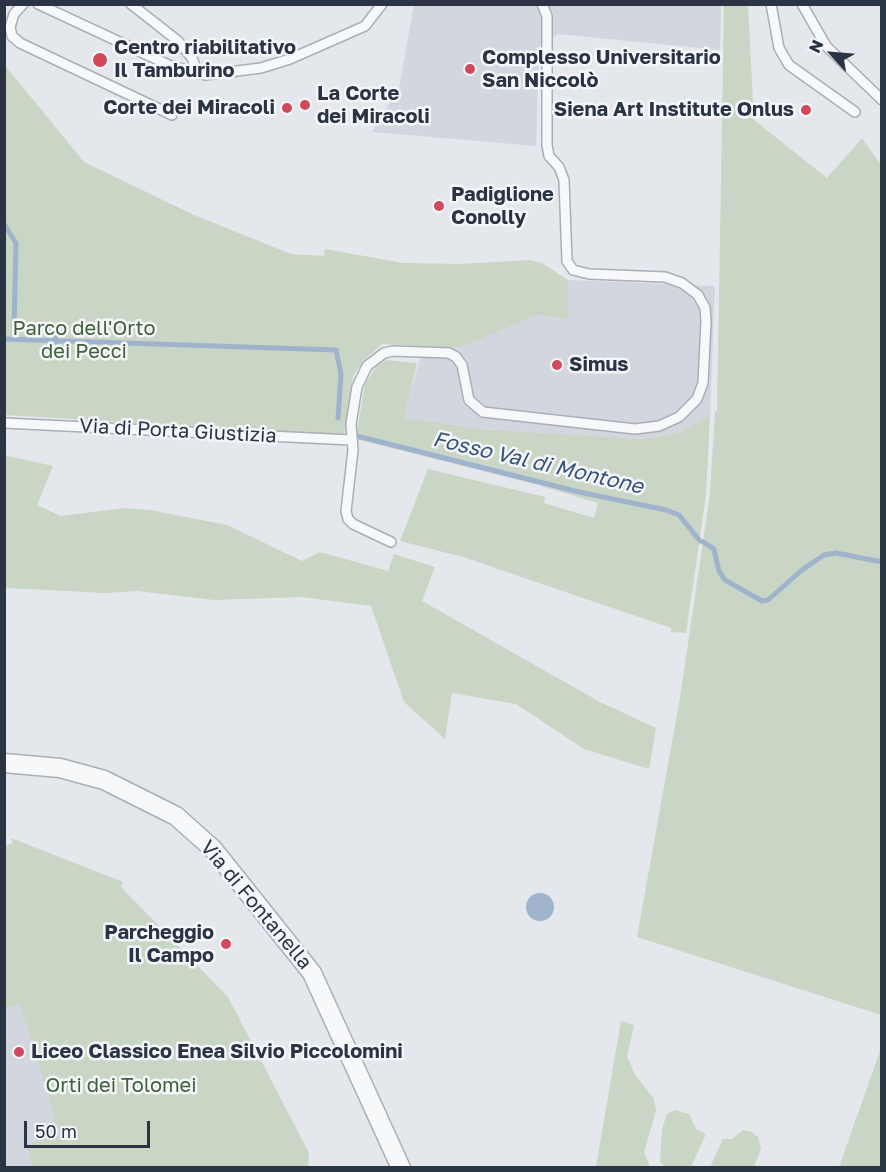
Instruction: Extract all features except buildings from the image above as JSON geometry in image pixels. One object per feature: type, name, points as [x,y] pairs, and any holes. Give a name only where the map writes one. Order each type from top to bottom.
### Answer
[{"type":"street","name":"Via di Fontanella","points":[[4,763],[60,768],[104,780],[176,816],[213,849],[312,973],[401,1167]]},
{"type":"lane","points":[[23,4],[14,14],[10,27],[12,36],[20,43],[172,115]]},
{"type":"lane","points":[[38,4],[171,66],[198,74],[249,70],[282,62],[365,26],[382,4]]},
{"type":"lane","points":[[131,4],[178,40],[192,58],[198,74]]},
{"type":"lane","points":[[391,542],[358,527],[346,517],[356,391],[367,366],[388,351],[449,353],[462,365],[469,400],[477,409],[489,414],[650,428],[668,423],[687,411],[697,399],[703,382],[705,315],[703,302],[698,295],[682,283],[665,277],[588,274],[573,270],[567,261],[564,180],[560,167],[549,156],[547,145],[547,16],[542,4]]},
{"type":"lane","points":[[771,4],[779,48],[789,65],[855,112]]},
{"type":"lane","points":[[802,4],[826,46],[882,100]]},
{"type":"lane","name":"Via di Porta Giustizia","points":[[4,423],[351,440]]},
{"type":"shaded area","name":"Complesso Universitario San Niccolò","points":[[414,5],[721,5],[720,50],[558,34],[539,48],[536,146],[372,132],[399,88]]},
{"type":"shaded area","points":[[568,280],[715,286],[710,416],[677,433],[644,439],[481,429],[403,418],[423,348],[467,345],[537,315],[567,319]]},
{"type":"shaded area","name":"Liceo Classico Enea Silvio Piccolomini","points":[[20,1004],[61,1134],[28,1144],[32,1167],[5,1167],[4,1008]]},
{"type":"green space","points":[[724,5],[748,5],[754,120],[827,178],[862,138],[881,165],[881,1015],[637,937],[680,698],[710,494],[715,411],[717,411]]},
{"type":"green space","name":"Parco dell'Orto dei Pecci","points":[[4,64],[84,162],[194,215],[291,254],[324,256],[325,249],[403,263],[460,264],[530,260],[542,263],[568,280],[568,319],[537,315],[467,345],[450,348],[382,344],[364,360],[353,376],[344,435],[5,415]]},
{"type":"green space","points":[[386,360],[417,363],[404,418],[481,429],[644,439],[677,433],[710,416],[706,495],[686,633],[671,632],[671,628],[463,557],[400,541],[428,469],[545,497],[544,503],[594,518],[598,503],[538,485],[356,439],[365,384],[376,367]]},
{"type":"green space","points":[[4,455],[53,466],[37,505],[60,516],[126,508],[150,510],[227,525],[302,561],[320,552],[388,571],[394,554],[435,567],[422,601],[600,702],[656,728],[649,769],[584,749],[516,704],[452,693],[445,739],[404,702],[371,606],[302,597],[214,600],[137,591],[105,593],[5,588]]},
{"type":"green space","name":"Orti dei Tolomei","points":[[11,838],[123,882],[121,887],[228,997],[309,1153],[308,1167],[32,1167],[27,1144],[60,1134],[20,1005],[5,1008],[4,846],[13,843]]},
{"type":"green space","points":[[621,1021],[634,1025],[627,1057],[636,1076],[654,1099],[656,1111],[644,1152],[650,1167],[596,1167]]},
{"type":"green space","points":[[881,1048],[881,1167],[839,1167]]},
{"type":"green space","points":[[675,1110],[689,1114],[696,1129],[706,1134],[691,1167],[665,1167],[660,1162],[662,1129],[667,1114]]},
{"type":"green space","points":[[743,1130],[752,1132],[758,1137],[761,1149],[754,1167],[710,1167],[723,1139],[732,1139]]},
{"type":"water","points":[[540,893],[550,897],[554,907],[550,917],[540,921],[530,917],[526,907],[530,897]]},
{"type":"waterway","points":[[4,224],[16,243],[14,328],[55,330],[56,342]]},
{"type":"waterway","name":"Fosso Val di Montone","points":[[4,339],[336,350],[341,374],[338,418]]},
{"type":"waterway","name":"Fosso Val di Montone","points":[[357,436],[579,492],[666,510],[679,515],[700,541]]},
{"type":"waterway","name":"Fosso Val di Montone","points":[[703,542],[714,549],[719,571],[725,580],[762,601],[768,600],[802,570],[824,555],[836,553],[882,562]]},
{"type":"place","name":"Centro riabilitativo Il Tamburino","points":[[100,60]]},
{"type":"place","name":"Complesso Universitario San Niccolò","points":[[470,69]]},
{"type":"place","name":"La Corte dei Miracoli","points":[[305,105]]},
{"type":"place","name":"Corte dei Miracoli","points":[[287,108]]},
{"type":"place","name":"Siena Art Institute Onlus","points":[[806,110]]},
{"type":"place","name":"Padiglione Conolly","points":[[439,206]]},
{"type":"place","name":"Simus","points":[[557,365]]},
{"type":"place","name":"Parcheggio Il Campo","points":[[226,944]]},
{"type":"place","name":"Liceo Classico Enea Silvio Piccolomini","points":[[19,1052]]}]
